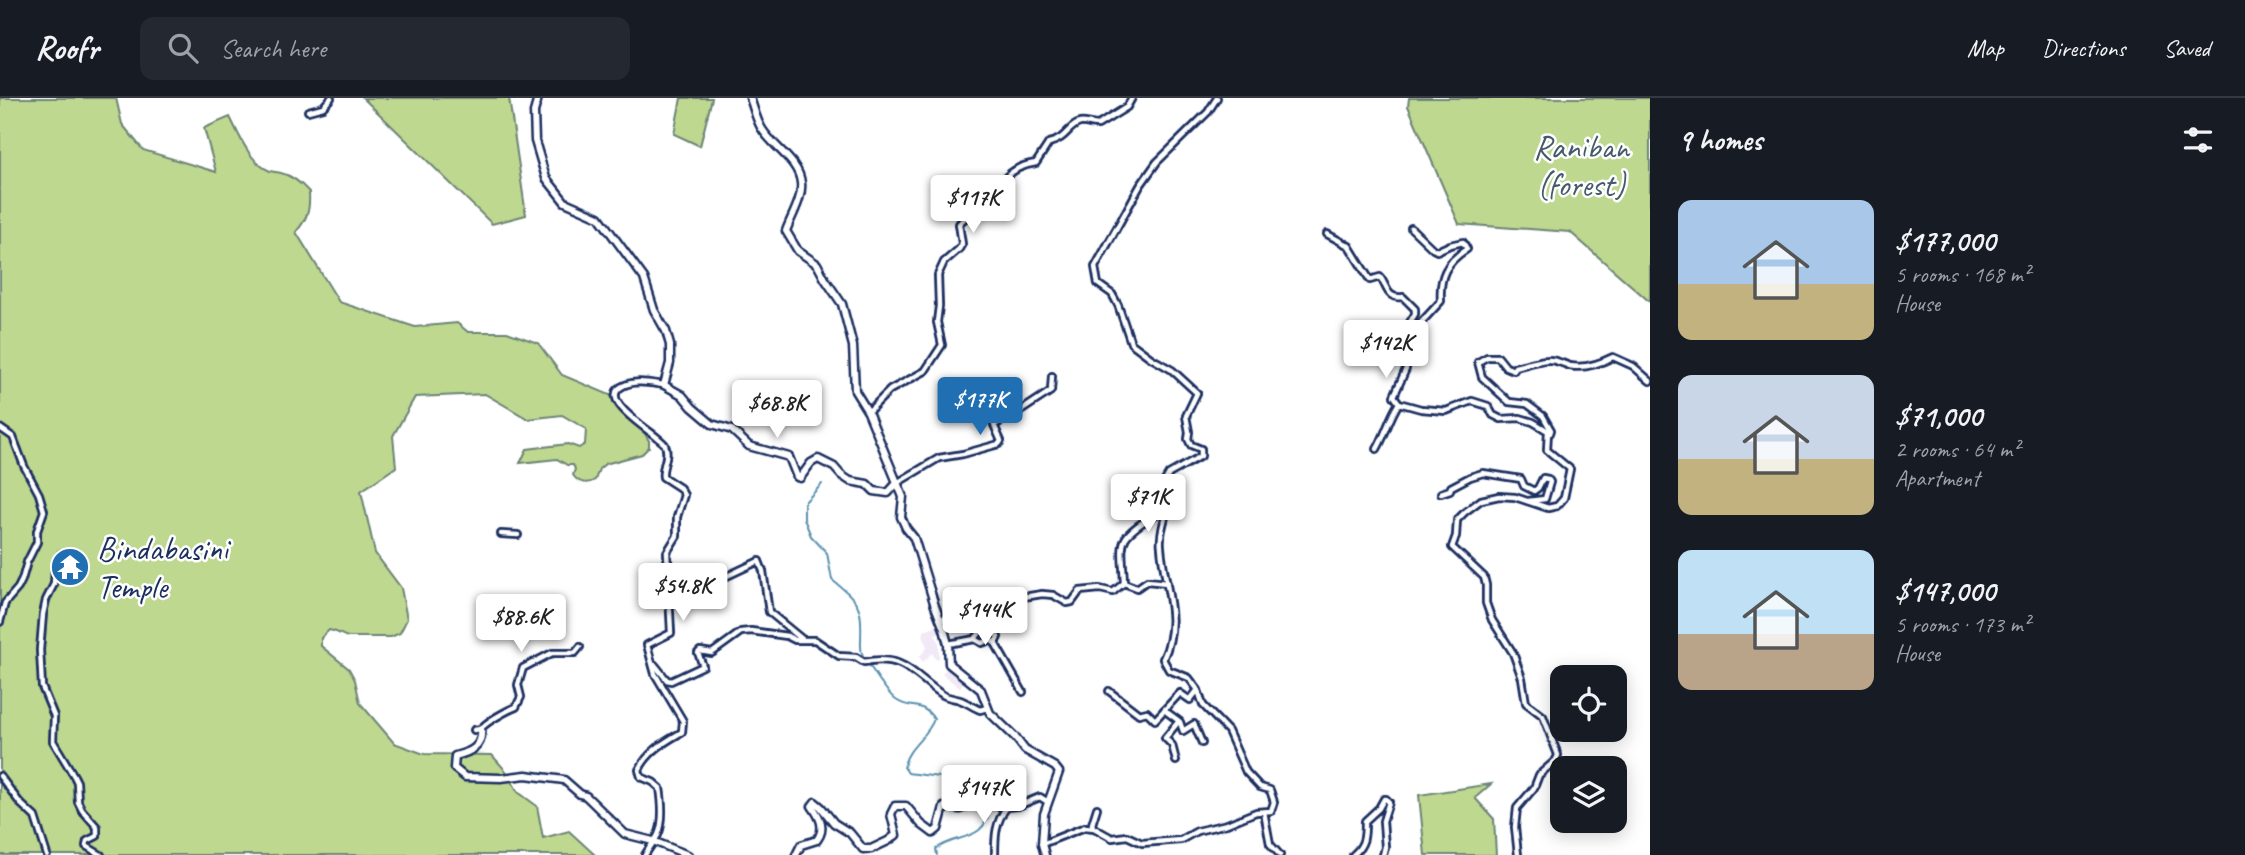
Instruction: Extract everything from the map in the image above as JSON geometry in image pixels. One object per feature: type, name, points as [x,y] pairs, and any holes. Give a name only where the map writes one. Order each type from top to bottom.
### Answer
[{"type":"street","points":[[308,111],[323,107],[331,98]]},
{"type":"street","points":[[538,98],[534,113],[535,141],[546,178],[565,202],[599,217],[644,278],[654,310],[666,331],[670,345],[670,363],[664,385]]},
{"type":"street","points":[[750,98],[758,123],[796,168],[801,182],[786,231],[798,251],[817,264],[842,304],[853,346],[855,391],[868,412],[903,497],[901,517],[905,528],[914,538],[948,644],[949,664],[981,690],[993,718],[1015,737],[1025,750],[1059,772],[1048,802],[1042,844],[1045,855]]},
{"type":"street","points":[[868,412],[890,390],[925,370],[942,345],[937,322],[938,275],[944,262],[962,244],[959,224],[964,217],[991,202],[1002,182],[1012,171],[1024,164],[1036,163],[1049,143],[1059,141],[1073,126],[1084,122],[1098,125],[1127,107],[1132,98]]},
{"type":"street","points":[[1124,583],[1122,544],[1127,535],[1156,514],[1159,508],[1159,491],[1169,474],[1201,456],[1201,449],[1191,445],[1188,439],[1186,426],[1186,416],[1196,393],[1172,370],[1130,343],[1118,305],[1112,294],[1098,284],[1095,267],[1140,186],[1157,162],[1200,120],[1217,98]]},
{"type":"street","points":[[1411,228],[1437,251],[1463,242],[1467,249],[1446,267],[1441,283],[1441,301],[1411,335],[1406,369],[1394,396],[1399,403],[1421,409],[1446,411],[1472,401],[1488,406],[1493,415],[1501,419],[1520,418],[1533,422],[1548,430],[1547,450],[1570,469],[1564,498],[1557,506],[1548,508],[1499,496],[1481,500],[1457,520],[1452,547],[1484,577],[1486,603],[1492,620],[1513,653],[1522,678],[1526,703],[1543,716],[1558,755],[1539,775],[1534,788],[1517,808],[1518,855]]},
{"type":"street","points":[[1327,234],[1349,246],[1370,280],[1380,277],[1388,293],[1393,297],[1403,297],[1415,309],[1415,314],[1404,332],[1407,351]]},
{"type":"street","points":[[1548,434],[1551,430],[1543,416],[1527,404],[1509,402],[1482,377],[1478,362],[1487,357],[1498,357],[1506,367],[1514,370],[1518,366],[1547,359],[1573,367],[1599,364],[1614,357],[1633,366],[1650,381]]},
{"type":"street","points":[[646,855],[659,834],[662,808],[660,788],[640,777],[639,770],[648,755],[682,732],[683,721],[655,674],[647,645],[671,633],[667,552],[677,536],[677,517],[684,495],[680,488],[663,477],[667,454],[664,443],[626,414],[616,398],[621,387],[641,382],[664,385],[682,395],[712,424],[732,430],[749,446],[789,457],[797,477],[800,478],[811,463],[818,459],[834,467],[850,481],[867,484],[880,493],[888,493],[897,483],[939,458],[999,444],[1000,440],[993,425],[1016,414],[1051,391],[1052,376]]},
{"type":"street","points":[[1377,449],[1384,429],[1399,403]]},
{"type":"street","points":[[0,428],[13,437],[44,511],[37,531],[37,542],[18,588],[3,608],[0,622]]},
{"type":"street","points":[[1441,493],[1483,473],[1521,479],[1524,486],[1534,491],[1543,478],[1548,479],[1549,492],[1545,499],[1527,501]]},
{"type":"street","points":[[1042,844],[1085,827],[1094,828],[1112,838],[1127,836],[1142,843],[1181,840],[1197,831],[1227,824],[1256,812],[1271,811],[1274,802],[1270,789],[1260,787],[1246,772],[1228,731],[1203,705],[1198,690],[1189,678],[1169,670],[1163,659],[1170,643],[1172,611],[1160,533],[1166,508],[1167,489],[1163,484]]},
{"type":"street","points":[[501,534],[518,535]]},
{"type":"street","points":[[61,554],[43,614],[40,650],[42,687],[54,716],[53,741],[74,776],[82,810],[98,831],[97,836],[87,841],[86,846],[101,855]]},
{"type":"street","points":[[668,562],[674,573],[707,578],[724,577],[759,561],[769,612],[802,639]]},
{"type":"street","points":[[1124,583],[1137,588],[1147,581],[1167,583]]},
{"type":"street","points":[[940,620],[972,603],[983,601],[1002,609],[1011,599],[1042,594],[1052,595],[1067,603],[1072,602],[1080,591],[1094,589],[1113,592],[1124,583]]},
{"type":"street","points":[[993,606],[986,612],[988,622],[998,637],[995,643]]},
{"type":"street","points":[[975,639],[988,622]]},
{"type":"street","points":[[653,664],[671,681],[703,667],[698,653],[701,651],[712,653],[741,632],[751,631],[815,640],[838,656],[856,657],[863,662],[893,662],[910,668],[926,684],[945,696],[980,710],[987,708]]},
{"type":"street","points":[[948,644],[975,639],[982,643],[990,640],[995,643],[1023,692]]},
{"type":"street","points":[[580,647],[575,653],[552,653],[520,671],[518,685],[521,696],[516,707],[499,718],[485,722],[477,729],[482,737],[479,745],[468,753],[455,756],[454,768],[465,777],[501,778],[526,775],[564,780],[586,796],[625,834],[653,841],[688,855]]},
{"type":"street","points":[[1109,691],[1139,714],[1147,712],[1155,720],[1180,692],[1190,700],[1198,690]]},
{"type":"street","points":[[1164,710],[1179,721],[1183,731],[1194,724],[1202,743]]},
{"type":"street","points":[[1176,761],[1172,745],[1165,738],[1179,721]]},
{"type":"street","points":[[0,776],[20,803],[35,817],[47,855]]},
{"type":"street","points":[[796,855],[801,845],[817,840],[821,834],[822,825],[812,806],[814,803],[821,807],[834,823],[850,832],[863,849],[868,850],[896,835],[891,814],[895,806],[906,806],[921,824],[933,833],[937,829],[944,807],[960,809],[974,802],[1018,806],[1040,797],[1048,802]]},
{"type":"street","points":[[1353,855],[1361,848],[1365,837],[1365,821],[1386,799],[1389,802],[1383,821],[1383,855]]},
{"type":"street","points":[[995,855],[996,830],[1000,815],[1007,807]]},
{"type":"street","points":[[1094,828],[1092,824],[1097,808]]},
{"type":"street","points":[[1264,812],[1270,844],[1280,855]]},
{"type":"shaded area","points":[[940,624],[942,631],[935,634],[939,643],[939,659],[932,653],[923,662],[919,657],[927,648],[923,634],[925,630]]},
{"type":"shaded area","points":[[947,668],[965,679],[960,688],[942,674]]},
{"type":"green space","points":[[0,98],[116,98],[122,124],[143,150],[216,172],[204,128],[230,117],[246,148],[257,162],[270,171],[293,178],[309,192],[307,213],[296,232],[339,302],[415,327],[457,323],[468,332],[507,332],[538,343],[562,375],[610,395],[643,430],[649,447],[642,454],[605,464],[599,469],[595,480],[583,482],[573,475],[573,465],[567,465],[557,459],[520,463],[527,449],[568,444],[579,448],[585,444],[586,429],[562,415],[528,419],[485,394],[415,397],[393,436],[396,467],[361,491],[375,553],[401,588],[407,619],[400,633],[391,637],[348,637],[329,630],[321,638],[321,646],[349,669],[355,680],[360,703],[394,743],[424,754],[492,755],[506,771],[518,792],[537,806],[543,838],[569,831],[595,855],[0,855]]},
{"type":"green space","points":[[363,98],[509,98],[526,215],[492,224]]},
{"type":"green space","points":[[681,98],[712,98],[700,146],[674,134]]},
{"type":"green space","name":"Raniban (forest)","points":[[1409,98],[1650,98],[1650,302],[1570,232],[1459,224],[1408,106]]},
{"type":"green space","points":[[1491,784],[1475,798],[1494,819],[1496,855],[1425,855],[1419,795]]},
{"type":"waterway","points":[[822,484],[804,503],[804,519],[811,536],[827,553],[832,580],[854,599],[860,611],[863,656],[892,697],[925,710],[934,719],[909,754],[904,767],[908,773],[953,779],[974,787],[988,803]]},
{"type":"waterway","points":[[937,855],[936,849],[944,844],[969,836],[982,827],[990,808]]},
{"type":"place","name":"Bindabasini Temple","points":[[70,567]]}]
